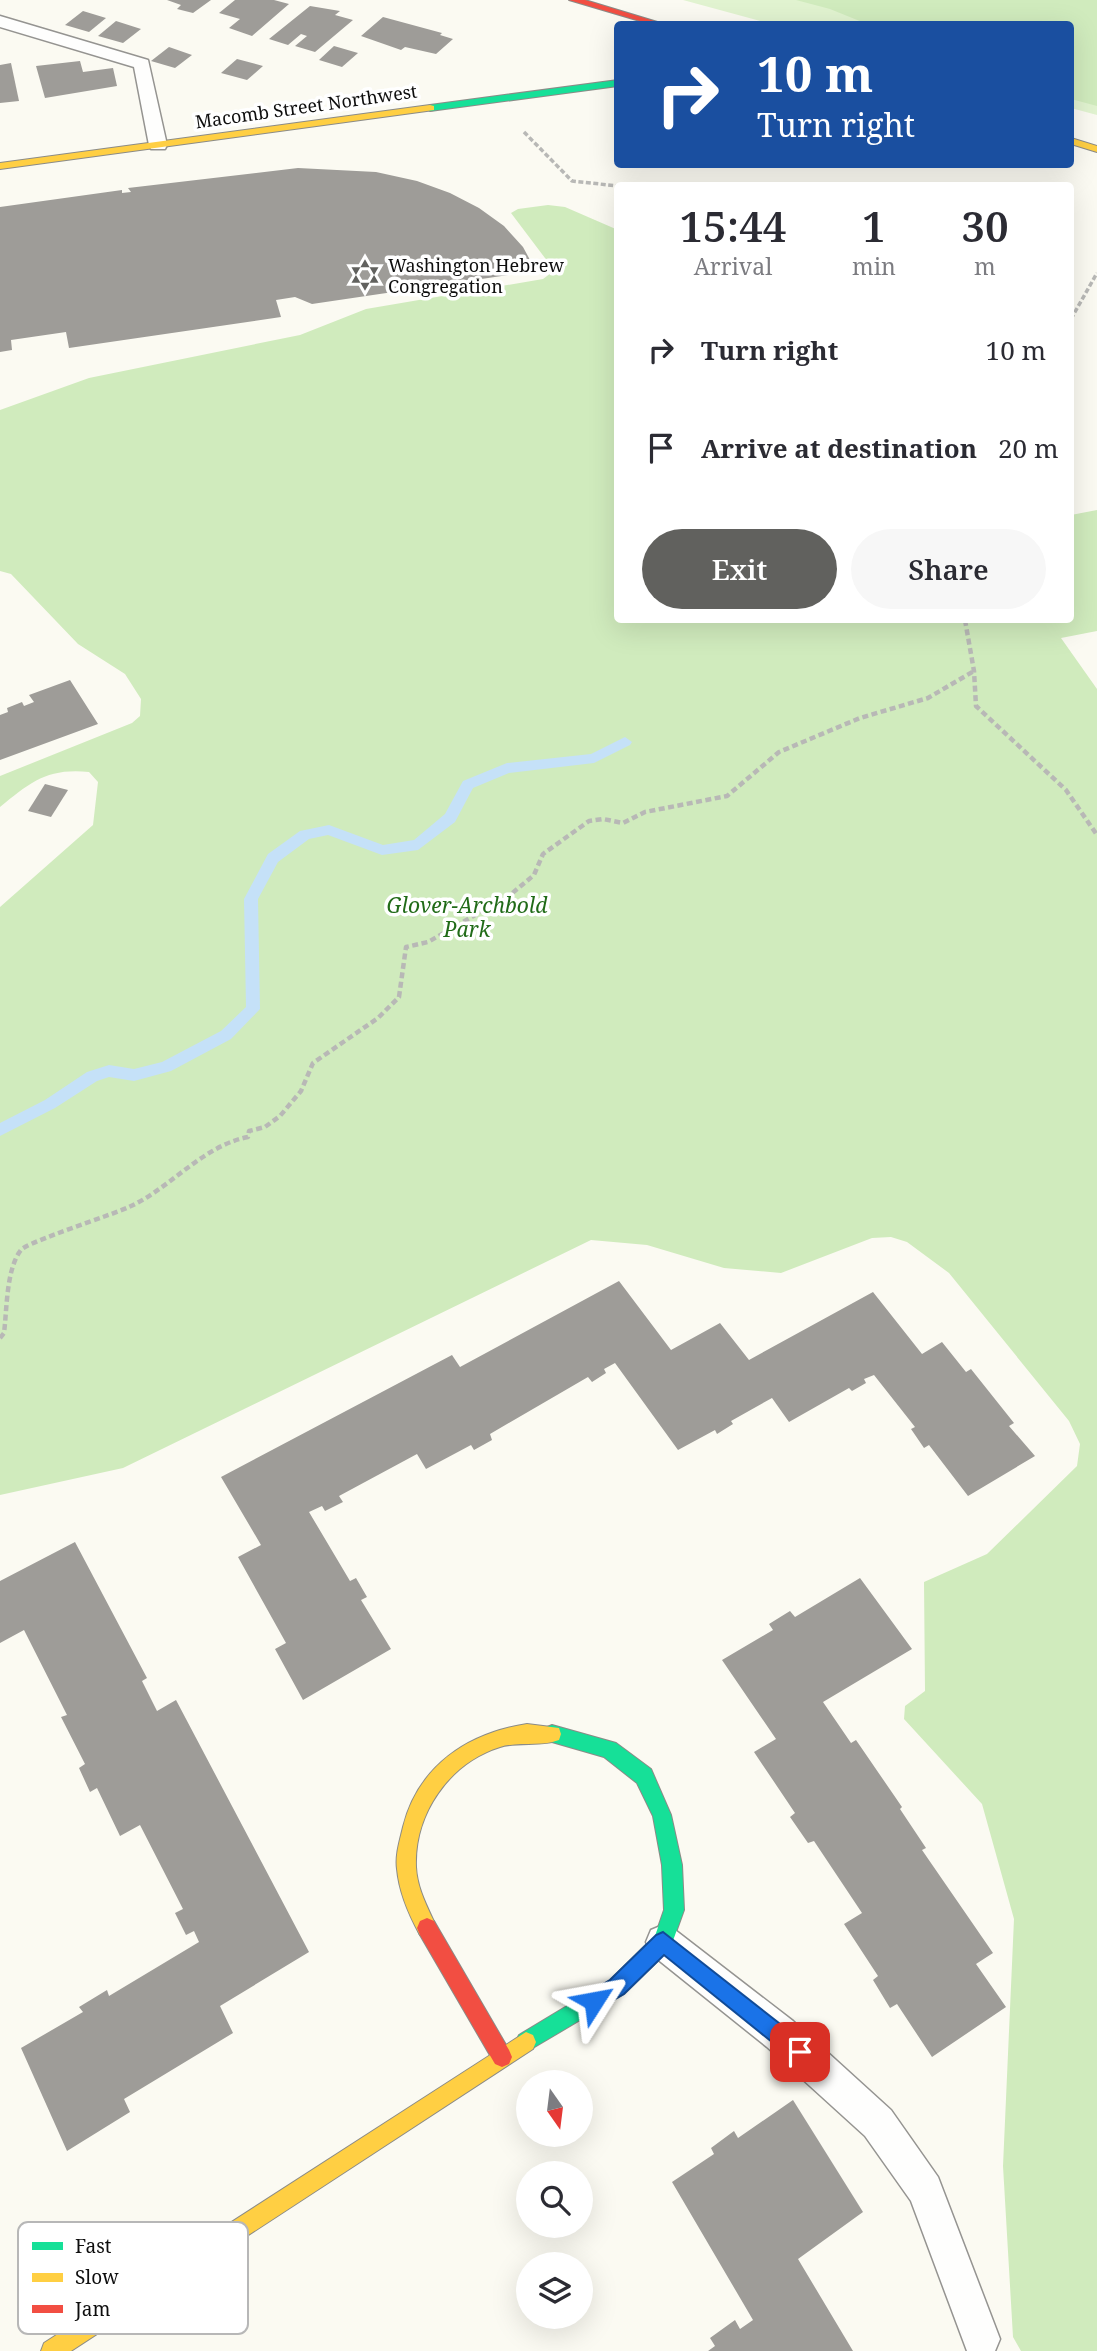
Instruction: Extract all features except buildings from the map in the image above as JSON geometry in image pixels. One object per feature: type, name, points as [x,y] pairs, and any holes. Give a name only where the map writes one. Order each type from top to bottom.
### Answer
[{"type":"street","points":[[574,0],[648,21]]},
{"type":"street","name":"Macomb Street Northwest","points":[[0,166],[614,84]]},
{"type":"street","points":[[1074,143],[1097,149]]},
{"type":"street","points":[[248,2223],[502,2057],[617,1987],[663,1942],[674,1910],[672,1865],[662,1815],[643,1776],[609,1749],[571,1737],[531,1731],[492,1738],[456,1757],[428,1787],[411,1825],[406,1866],[415,1907],[502,2057]]},
{"type":"street","points":[[52,2351],[78,2334]]},
{"type":"lane","points":[[0,21],[142,64],[158,145]]},
{"type":"lane","points":[[663,1942],[780,2034],[878,2123],[925,2190],[981,2339]]},
{"type":"path","points":[[522,129],[572,181],[614,186]]},
{"type":"path","points":[[1074,314],[1097,273]]},
{"type":"path","points":[[966,623],[974,671],[976,706],[1066,790],[1097,835]]},
{"type":"path","points":[[0,1338],[4,1333],[10,1278],[22,1250],[33,1241],[62,1234],[132,1206],[207,1155],[233,1140],[248,1138],[249,1131],[265,1127],[280,1116],[301,1091],[313,1063],[378,1018],[399,997],[406,947],[428,942],[510,895],[534,875],[542,854],[575,829],[589,821],[603,819],[623,823],[645,812],[727,796],[779,752],[860,718],[928,698],[974,671]]},
{"type":"green space","points":[[683,0],[1097,0],[1097,115],[1074,109],[1074,21],[760,21]]},
{"type":"green space","points":[[796,0],[1097,0],[1097,106],[1074,100],[1074,21],[860,21],[830,9]]},
{"type":"green space","name":"Glover-Archbold Park","points":[[548,205],[565,207],[614,228],[614,623],[1074,623],[1074,514],[1097,510],[1097,631],[1061,638],[1097,689],[1097,2351],[1021,2351],[1013,2337],[1003,2166],[1014,1919],[982,1804],[904,1719],[905,1706],[925,1691],[924,1582],[987,1554],[1077,1466],[1080,1444],[1069,1421],[949,1273],[907,1242],[891,1237],[872,1238],[781,1273],[724,1268],[647,1245],[591,1240],[123,1468],[0,1495],[0,907],[93,825],[98,782],[89,772],[62,772],[31,784],[0,807],[0,776],[132,723],[140,716],[141,699],[125,674],[78,644],[11,574],[0,571],[0,410],[89,378],[300,335],[366,309],[543,279],[551,273],[551,266],[511,213],[518,209]]},
{"type":"waterway","points":[[0,1130],[50,1104],[92,1076],[109,1071],[134,1075],[166,1067],[226,1035],[253,1009],[251,899],[273,858],[305,835],[329,830],[382,850],[418,845],[450,818],[468,785],[507,768],[594,758],[625,742]]},
{"type":"traffic: fast","points":[[430,108],[614,84]]},
{"type":"traffic: fast","points":[[526,2042],[617,1987],[663,1942],[674,1910],[672,1865],[662,1815],[644,1776],[609,1749],[552,1734]]},
{"type":"traffic: slow","points":[[0,166],[430,108]]},
{"type":"traffic: slow","points":[[1074,142],[1097,149]]},
{"type":"traffic: slow","points":[[427,1928],[414,1899],[406,1868],[415,1816],[426,1794],[440,1774],[479,1745],[502,1737],[527,1733],[552,1734]]},
{"type":"traffic: slow","points":[[248,2223],[526,2042]]},
{"type":"traffic: slow","points":[[52,2351],[78,2334]]},
{"type":"traffic: jam","points":[[574,0],[648,21]]},
{"type":"traffic: jam","points":[[427,1928],[502,2057]]},
{"type":"place","name":"Washington Hebrew Congregation","points":[[365,275]]},
{"type":"route","points":[[594,2001],[617,1987],[663,1942],[800,2052]]}]
